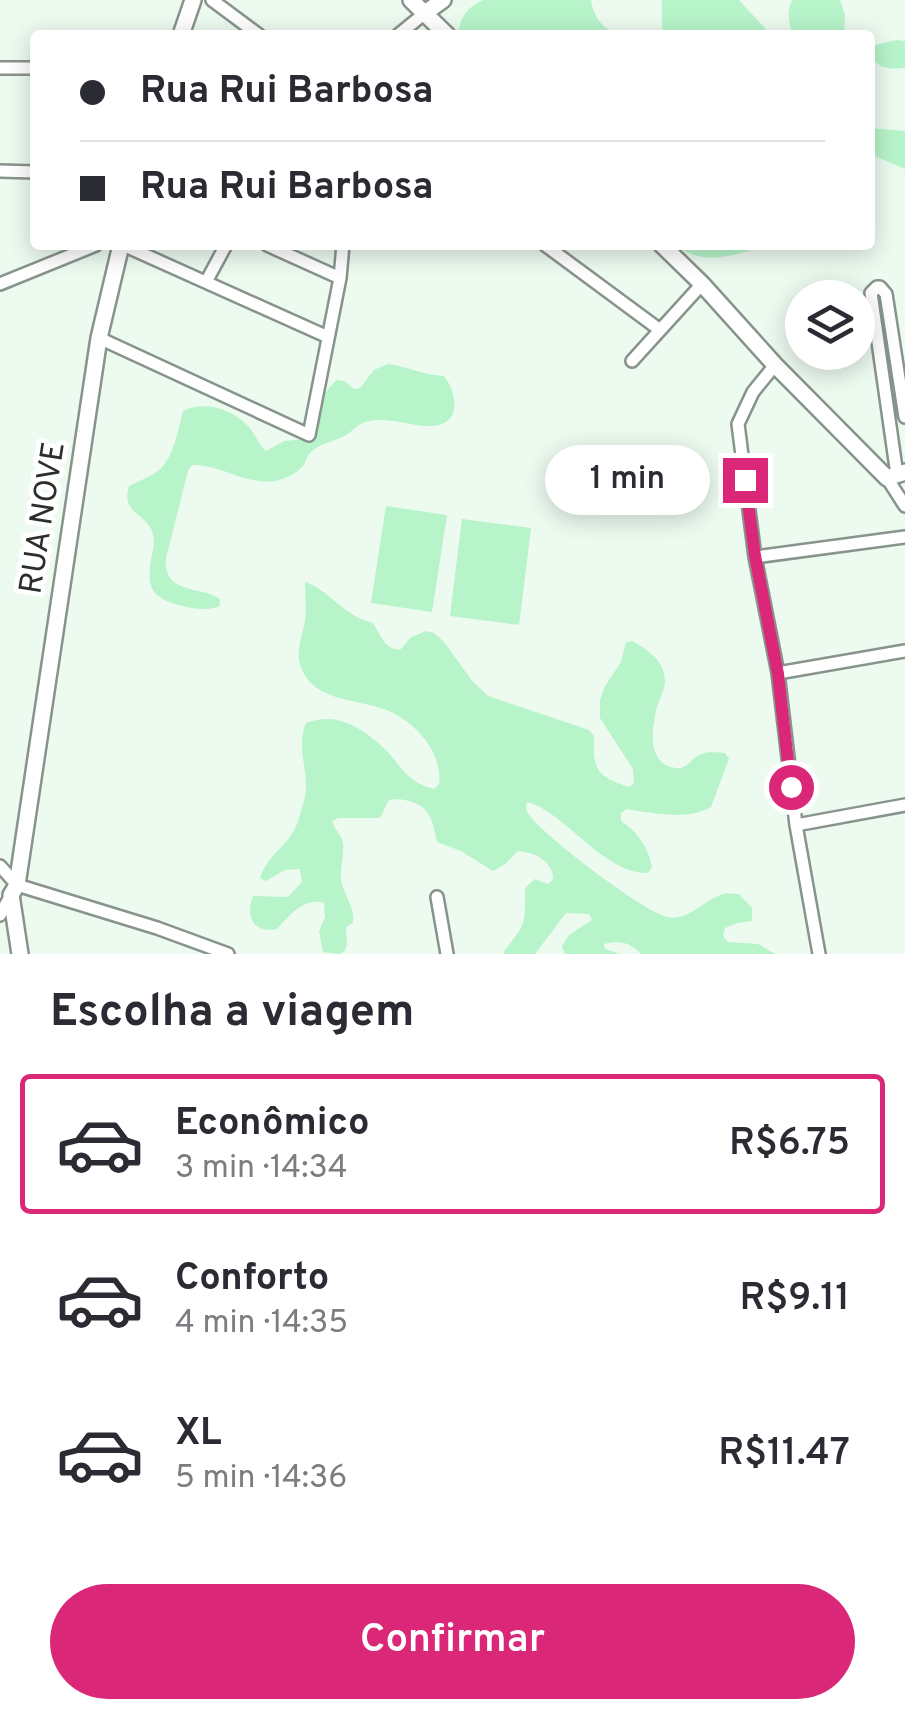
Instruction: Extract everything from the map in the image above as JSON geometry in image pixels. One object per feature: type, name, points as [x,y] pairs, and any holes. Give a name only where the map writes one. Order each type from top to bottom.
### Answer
[{"type":"street","points":[[183,30],[193,0]]},
{"type":"street","points":[[212,0],[253,30]]},
{"type":"street","points":[[411,0],[443,30]]},
{"type":"street","points":[[404,30],[444,0]]},
{"type":"street","points":[[0,68],[30,68]]},
{"type":"street","points":[[0,172],[30,172]]},
{"type":"street","points":[[0,284],[84,250]]},
{"type":"street","name":"RUA NOVE","points":[[0,915],[14,890],[99,338],[121,250]]},
{"type":"street","points":[[133,250],[328,337]]},
{"type":"street","points":[[206,282],[223,250]]},
{"type":"street","points":[[277,250],[340,278]]},
{"type":"street","points":[[99,338],[309,435],[343,250]]},
{"type":"street","points":[[552,250],[660,330]]},
{"type":"street","points":[[667,250],[775,365],[896,475]]},
{"type":"street","points":[[632,362],[702,284]]},
{"type":"street","points":[[905,417],[886,294],[877,287],[871,293],[896,475],[905,506]]},
{"type":"street","points":[[775,365],[753,392],[738,424],[755,556],[778,674],[796,825],[819,954]]},
{"type":"street","points":[[755,556],[905,537]]},
{"type":"street","points":[[778,674],[905,651]]},
{"type":"street","points":[[796,825],[905,805]]},
{"type":"street","points":[[0,866],[14,890],[20,954]]},
{"type":"street","points":[[14,890],[157,928],[228,954]]},
{"type":"street","points":[[437,897],[447,954]]},
{"type":"green space","points":[[484,0],[591,0],[595,13],[609,30],[459,30],[460,23],[474,5]]},
{"type":"green space","points":[[662,0],[739,0],[766,30],[663,30]]},
{"type":"green space","points":[[792,0],[840,0],[844,30],[791,30]]},
{"type":"green space","points":[[905,41],[905,68],[879,65],[875,45]]},
{"type":"green space","points":[[875,128],[905,131],[905,169],[875,156]]},
{"type":"green space","points":[[683,250],[749,250],[718,257]]},
{"type":"green space","points":[[388,364],[444,376],[454,402],[448,420],[435,426],[385,420],[365,422],[314,449],[301,469],[276,481],[265,482],[192,465],[166,558],[167,570],[176,584],[220,599],[220,606],[192,608],[156,594],[150,583],[153,534],[131,507],[127,495],[129,486],[158,471],[168,459],[183,411],[208,406],[232,414],[249,427],[266,451],[284,441],[306,439],[322,399],[337,380],[360,388],[374,370]]},
{"type":"green space","points":[[386,506],[447,515],[432,612],[371,603]]},
{"type":"green space","points":[[462,519],[531,528],[519,625],[450,616]]},
{"type":"green space","points":[[305,582],[352,614],[373,623],[391,648],[401,649],[410,638],[426,631],[434,633],[488,696],[589,730],[594,736],[594,757],[599,770],[629,787],[634,783],[633,769],[600,718],[600,700],[621,662],[626,642],[632,641],[649,652],[662,667],[665,681],[653,728],[660,761],[680,768],[705,753],[725,753],[729,759],[711,807],[681,815],[627,809],[621,813],[621,821],[637,835],[648,853],[652,867],[648,873],[616,864],[541,808],[527,802],[527,810],[554,840],[595,872],[667,917],[682,916],[724,894],[739,894],[752,908],[752,921],[725,928],[723,936],[728,942],[758,944],[775,954],[641,954],[615,942],[604,944],[605,949],[620,954],[565,954],[562,946],[569,935],[592,920],[589,914],[566,913],[535,954],[504,954],[523,922],[525,888],[535,879],[548,884],[553,879],[547,863],[518,851],[493,871],[461,851],[437,842],[426,810],[399,799],[389,800],[380,818],[338,818],[332,822],[342,840],[341,879],[353,917],[353,923],[346,927],[345,951],[323,952],[319,931],[325,917],[324,903],[304,905],[277,929],[257,926],[251,917],[253,896],[288,897],[302,882],[300,869],[285,870],[266,881],[260,878],[296,827],[303,806],[306,787],[302,738],[306,723],[339,720],[358,728],[418,783],[434,789],[439,784],[432,750],[409,723],[389,711],[324,692],[304,674],[299,646],[306,616]]},
{"type":"route","points":[[745,480],[778,674],[791,787]]}]
